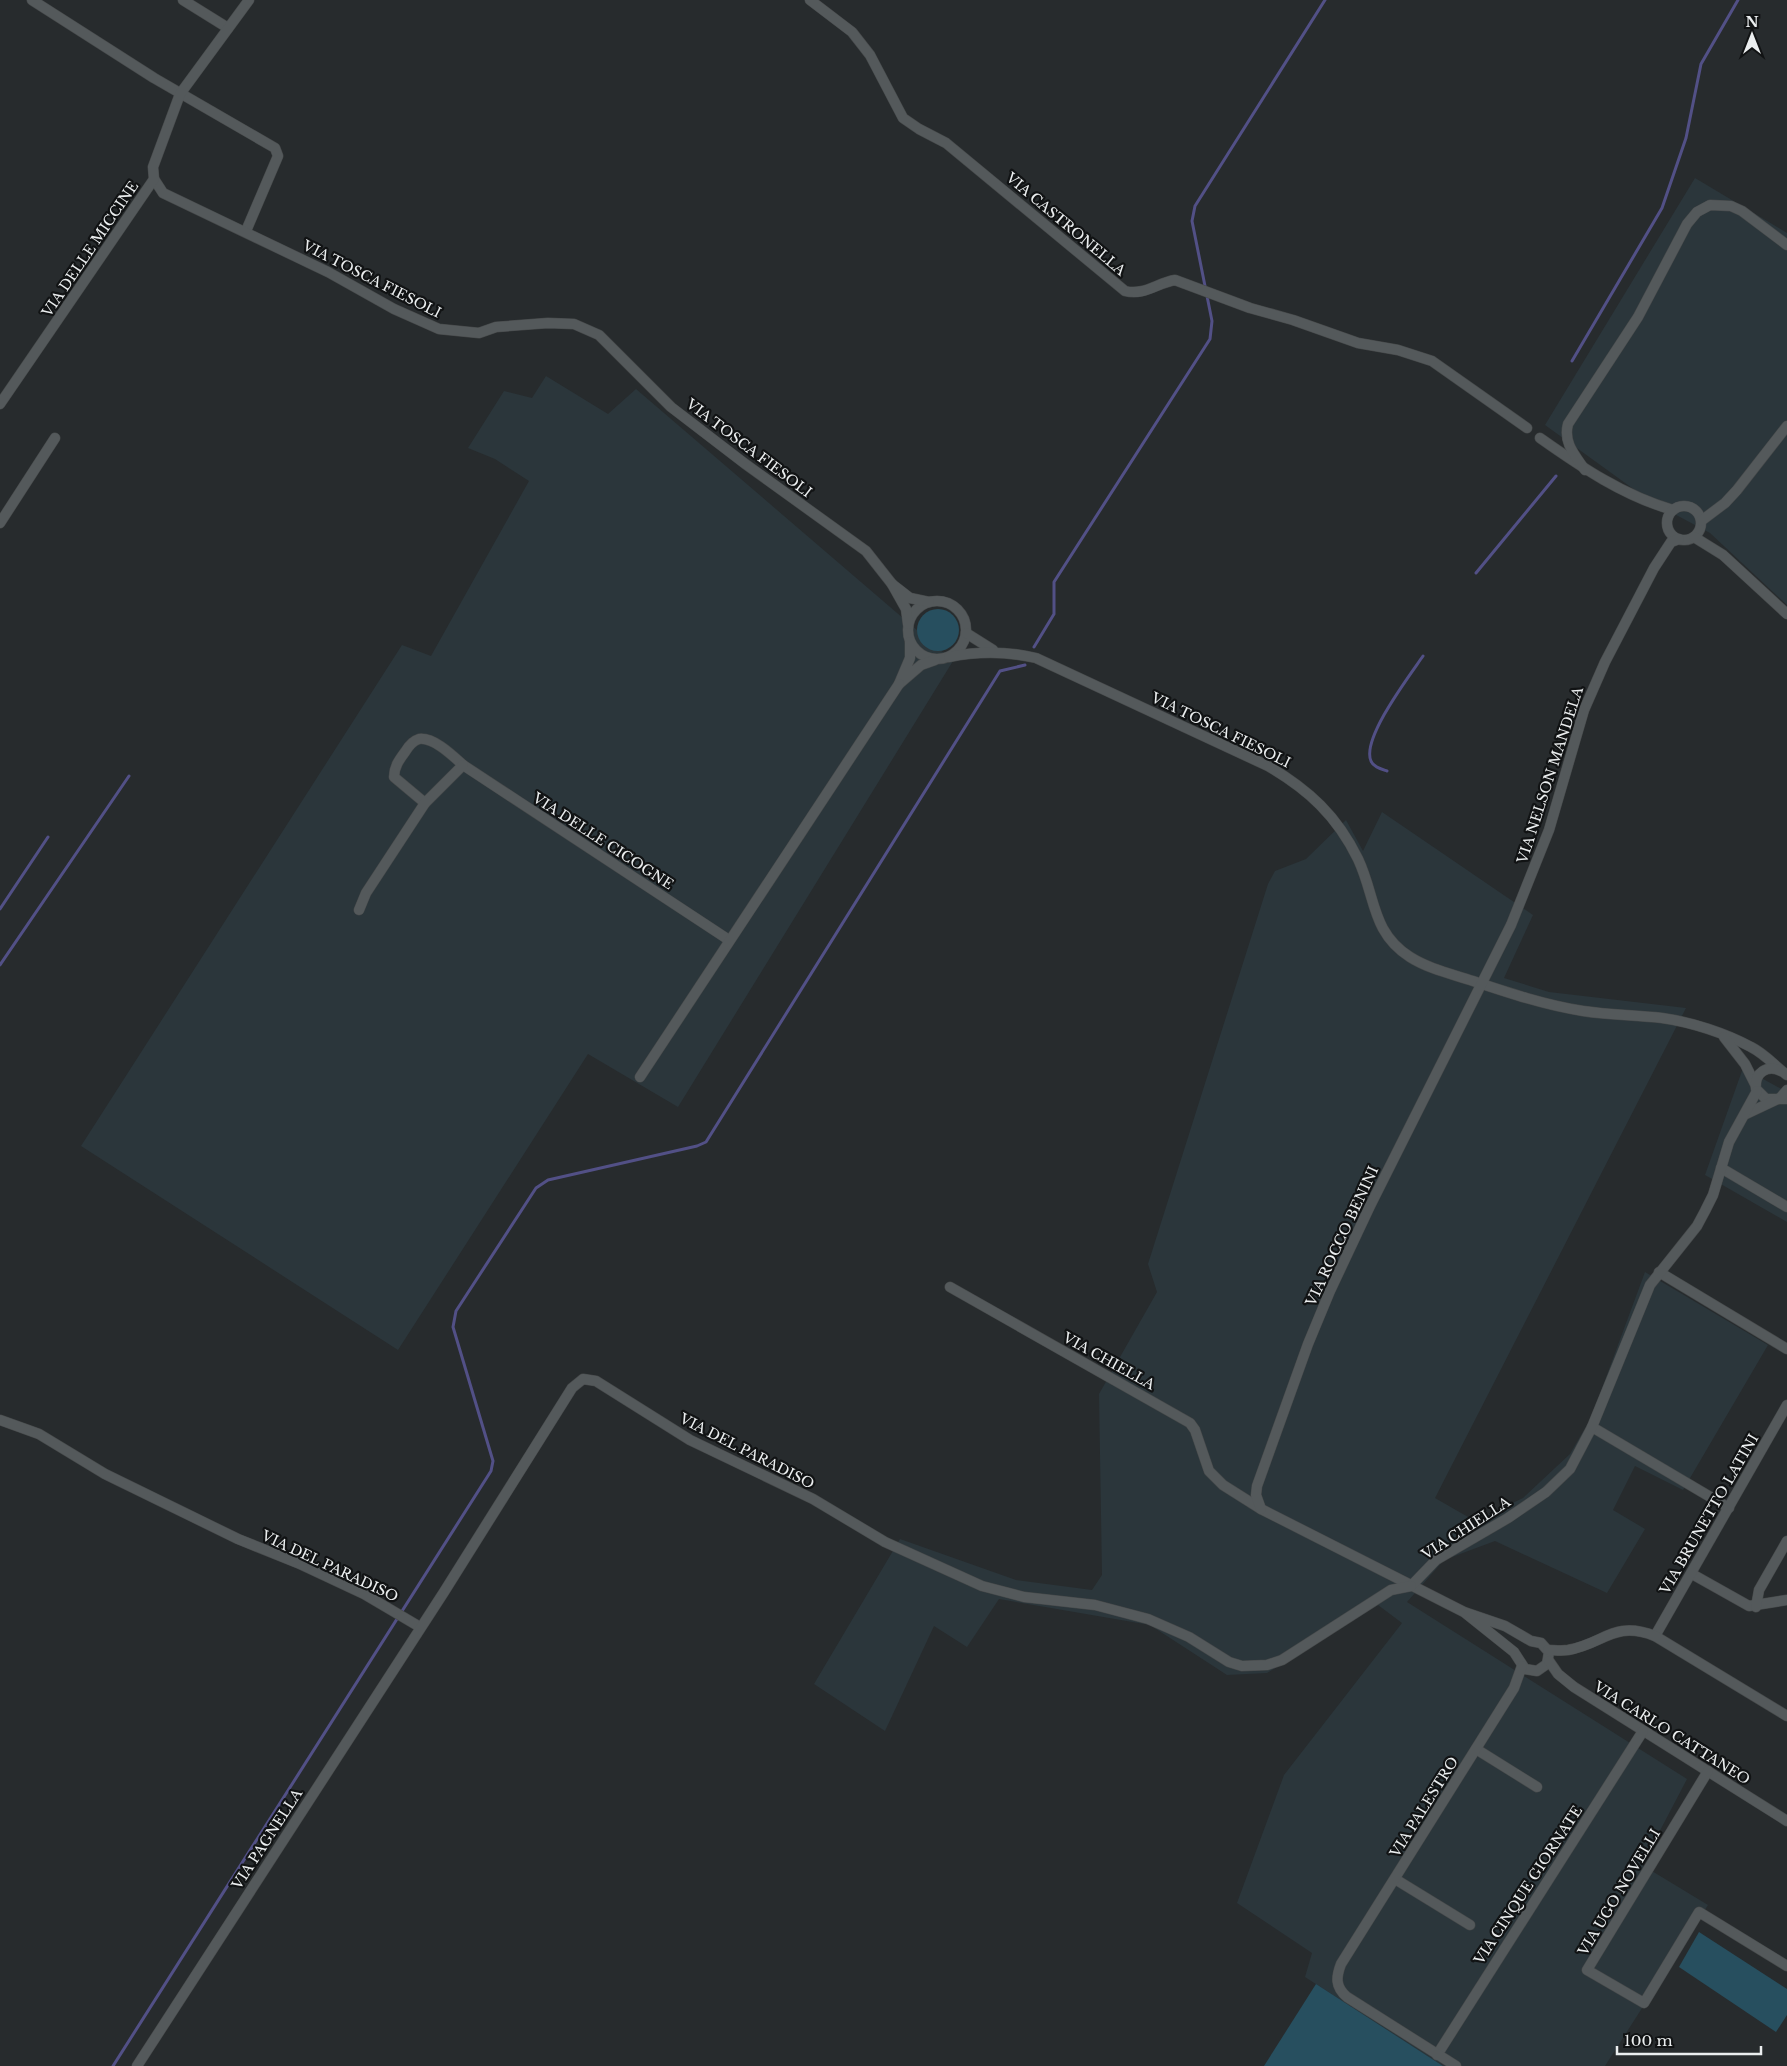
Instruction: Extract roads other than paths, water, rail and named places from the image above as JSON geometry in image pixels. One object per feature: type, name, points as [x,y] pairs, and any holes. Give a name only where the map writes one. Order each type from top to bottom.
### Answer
[{"type":"street","points":[[32,0],[180,94],[275,148],[278,156],[246,232]]},
{"type":"street","points":[[183,0],[228,28]]},
{"type":"street","name":"VIA DELLE MICCINE","points":[[0,404],[154,179],[153,167],[180,94],[249,0]]},
{"type":"street","name":"VIA CASTRONELLA","points":[[810,0],[852,32],[870,55],[903,118],[946,143],[1104,275],[1126,291],[1134,293],[1144,292],[1163,282],[1175,280],[1250,308],[1293,320],[1358,343],[1398,350],[1432,361],[1527,428]]},
{"type":"street","name":"VIA TOSCA FIESOLI","points":[[154,179],[163,193],[328,272],[394,309],[438,329],[479,333],[496,328],[548,323],[574,324],[599,335],[671,407],[744,463],[866,551],[892,584],[906,609],[910,641]]},
{"type":"street","points":[[1585,470],[1568,444],[1566,434],[1568,424],[1638,317],[1691,218],[1710,205],[1731,206],[1742,211],[1787,245]]},
{"type":"street","points":[[1648,503],[1679,539],[1688,540],[1713,510],[1725,504],[1787,426]]},
{"type":"street","points":[[0,523],[56,438]]},
{"type":"street","points":[[1540,438],[1585,470],[1648,503],[1673,510]]},
{"type":"street","points":[[1669,529],[1669,515],[1673,510],[1684,506],[1694,510],[1713,510]]},
{"type":"street","points":[[1694,510],[1698,528],[1704,542],[1723,555],[1787,614]]},
{"type":"street","name":"VIA NELSON MANDELA","points":[[1666,551],[1669,529]]},
{"type":"street","name":"VIA NELSON MANDELA","points":[[1481,984],[1511,925],[1549,830],[1584,710],[1632,608],[1671,542],[1679,539]]},
{"type":"street","name":"VIA TOSCA FIESOLI","points":[[892,584],[910,598],[942,602],[957,610],[965,623],[966,633],[996,652]]},
{"type":"street","points":[[908,625],[917,609],[930,602]]},
{"type":"street","points":[[948,657],[960,647],[966,633]]},
{"type":"street","points":[[910,641],[918,652],[928,658],[937,659]]},
{"type":"street","points":[[640,1077],[899,684],[910,658],[910,641]]},
{"type":"street","name":"VIA TOSCA FIESOLI","points":[[937,659],[969,653],[996,652],[1036,658],[1268,766],[1291,779],[1310,793],[1325,808],[1348,840],[1365,877],[1377,921],[1391,942],[1422,964],[1481,984],[1562,1007],[1676,1020],[1752,1047],[1786,1075]]},
{"type":"street","points":[[899,684],[921,665],[937,659]]},
{"type":"street","name":"VIA DELLE CICOGNE","points":[[425,803],[394,777],[394,769],[412,743],[419,739],[429,741],[449,752],[463,765],[729,940]]},
{"type":"street","points":[[359,910],[388,858],[425,803],[463,765]]},
{"type":"street","name":"VIA ROCCO BENINI","points":[[1261,1509],[1256,1495],[1257,1486],[1308,1344],[1330,1291],[1481,984]]},
{"type":"street","points":[[1723,1036],[1745,1064],[1756,1088],[1766,1100],[1787,1099]]},
{"type":"street","name":"VIA TOSCA FIESOLI","points":[[1756,1088],[1758,1075],[1766,1069],[1777,1069],[1786,1075]]},
{"type":"street","name":"VIA CHIELLA","points":[[950,1287],[1190,1423],[1195,1430],[1209,1471],[1223,1485],[1261,1509],[1412,1586],[1436,1560],[1508,1518],[1560,1481],[1581,1451],[1643,1301],[1659,1272],[1697,1226],[1713,1195],[1732,1136],[1746,1114],[1756,1088]]},
{"type":"street","points":[[1746,1114],[1780,1098],[1787,1090]]},
{"type":"street","points":[[1721,1168],[1787,1207]]},
{"type":"street","points":[[1659,1272],[1787,1349]]},
{"type":"street","name":"VIA DEL PARADISO","points":[[0,1420],[38,1434],[105,1474],[238,1539],[308,1568],[387,1607],[420,1627],[444,1592],[476,1538],[502,1503],[572,1388],[581,1381],[590,1379],[690,1440],[813,1499],[905,1552],[982,1586],[1004,1593],[1095,1605],[1148,1619],[1189,1637],[1229,1662],[1242,1666],[1267,1665],[1282,1660],[1391,1590],[1412,1586]]},
{"type":"street","name":"VIA BRUNETTO LATINI","points":[[1655,1636],[1787,1405]]},
{"type":"street","points":[[1592,1427],[1729,1508]]},
{"type":"street","points":[[1756,1607],[1759,1590],[1787,1541]]},
{"type":"street","points":[[1692,1574],[1742,1603],[1756,1607],[1787,1600]]},
{"type":"street","points":[[1412,1586],[1464,1612],[1505,1626],[1532,1641],[1541,1643],[1548,1650],[1568,1650],[1617,1631],[1635,1630],[1655,1636],[1787,1716]]},
{"type":"street","points":[[1464,1612],[1510,1648],[1521,1662],[1532,1671],[1541,1670],[1548,1661],[1548,1650]]},
{"type":"street","name":"VIA PAGNELLA","points":[[137,2066],[420,1627]]},
{"type":"street","points":[[1521,1662],[1521,1648],[1532,1641]]},
{"type":"street","name":"VIA CARLO CATTANEO","points":[[1548,1661],[1558,1674],[1574,1687],[1787,1821]]},
{"type":"street","name":"VIA PALESTRO","points":[[1437,2055],[1347,1997],[1342,1993],[1337,1981],[1341,1964],[1514,1687],[1521,1662]]},
{"type":"street","name":"VIA PALESTRO","points":[[1514,1687],[1532,1671]]},
{"type":"street","name":"VIA CINQUE GIORNATE","points":[[1437,2055],[1643,1731]]},
{"type":"street","name":"VIA PALESTRO","points":[[1476,1749],[1537,1787]]},
{"type":"street","name":"VIA UGO NOVELLI","points":[[1708,1772],[1587,1970],[1644,2003],[1699,1912],[1787,1966]]},
{"type":"street","name":"VIA PALESTRO","points":[[1395,1879],[1470,1926]]},
{"type":"street","points":[[1437,2055],[1456,2066]]},
{"type":"waterway","points":[[1034,647],[1054,614],[1054,582],[1210,339],[1212,321],[1192,221],[1195,206],[1325,0]]},
{"type":"waterway","points":[[1572,361],[1662,208],[1686,138],[1701,64],[1738,0]]},
{"type":"waterway","points":[[1476,573],[1556,476]]},
{"type":"waterway","points":[[1387,771],[1375,766],[1371,761],[1370,751],[1373,738],[1388,707],[1423,656]]},
{"type":"waterway","points":[[113,2066],[491,1471],[493,1461],[453,1327],[456,1311],[536,1188],[548,1180],[697,1146],[706,1142],[1000,671],[1025,665]]},
{"type":"waterway","points":[[0,965],[129,776]]},
{"type":"waterway","points":[[0,909],[48,837]]}]
